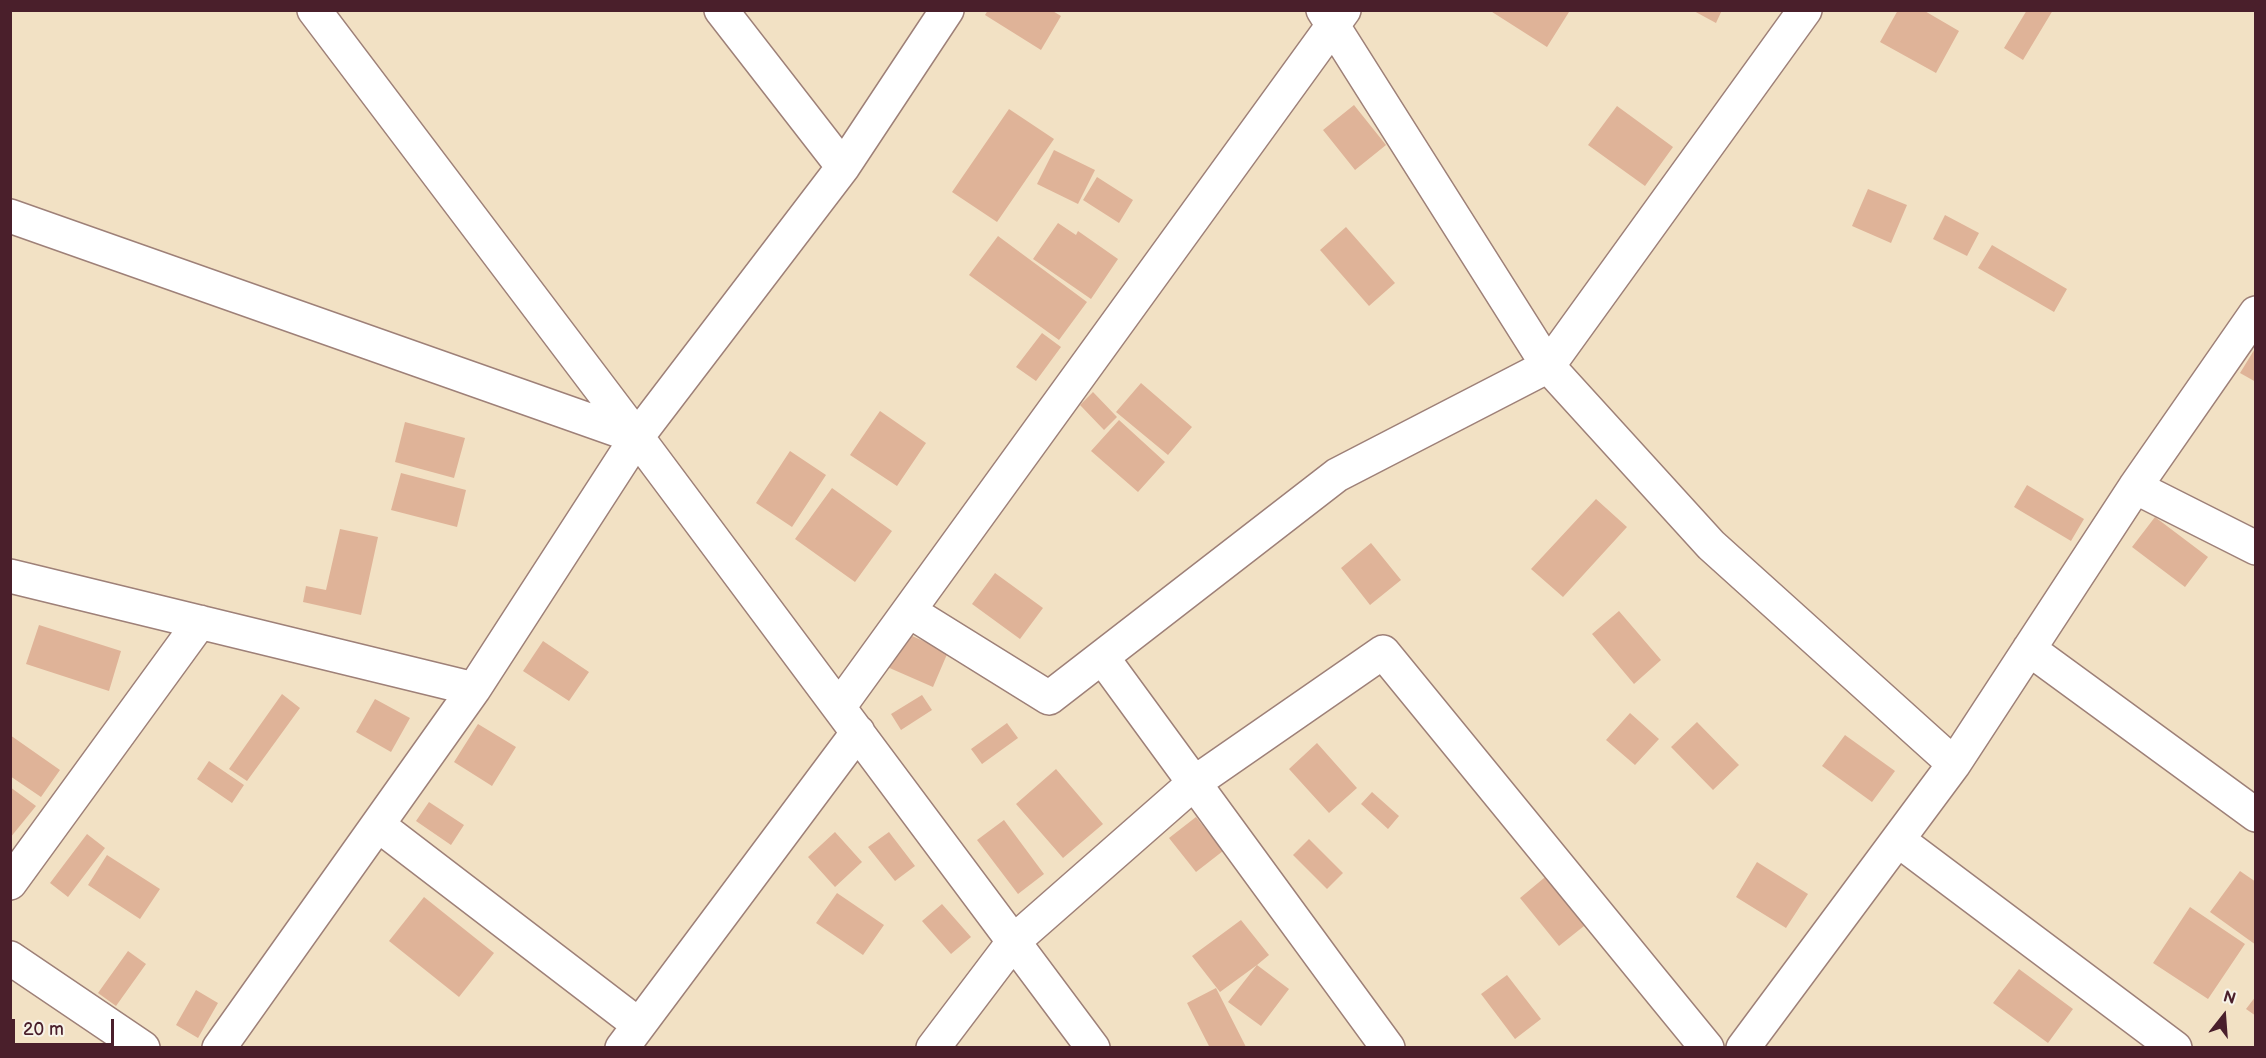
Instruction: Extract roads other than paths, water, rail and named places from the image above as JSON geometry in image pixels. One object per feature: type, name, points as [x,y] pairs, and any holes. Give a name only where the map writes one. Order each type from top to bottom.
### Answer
[{"type":"street","points":[[314,10],[1093,1047]]},
{"type":"street","points":[[721,10],[843,168]]},
{"type":"street","points":[[219,1047],[474,689],[637,437],[843,168],[947,10]]},
{"type":"street","points":[[909,611],[1049,698],[1337,475],[1548,366],[1805,10]]},
{"type":"street","points":[[378,825],[631,1036],[848,720],[909,611],[1333,16],[1548,366],[1711,545],[1954,764]]},
{"type":"street","points":[[10,216],[637,437]]},
{"type":"street","points":[[1743,1047],[1954,764],[2135,487],[2256,313]]},
{"type":"street","points":[[2135,487],[2256,548]]},
{"type":"street","points":[[10,576],[474,689]]},
{"type":"street","points":[[10,883],[200,622]]},
{"type":"street","points":[[2029,649],[2256,815]]},
{"type":"street","points":[[933,1047],[1014,941],[1194,783],[1383,652],[1707,1047]]},
{"type":"street","points":[[1102,657],[1388,1047]]},
{"type":"street","points":[[1898,840],[2175,1047]]},
{"type":"street","points":[[10,958],[143,1047]]}]
